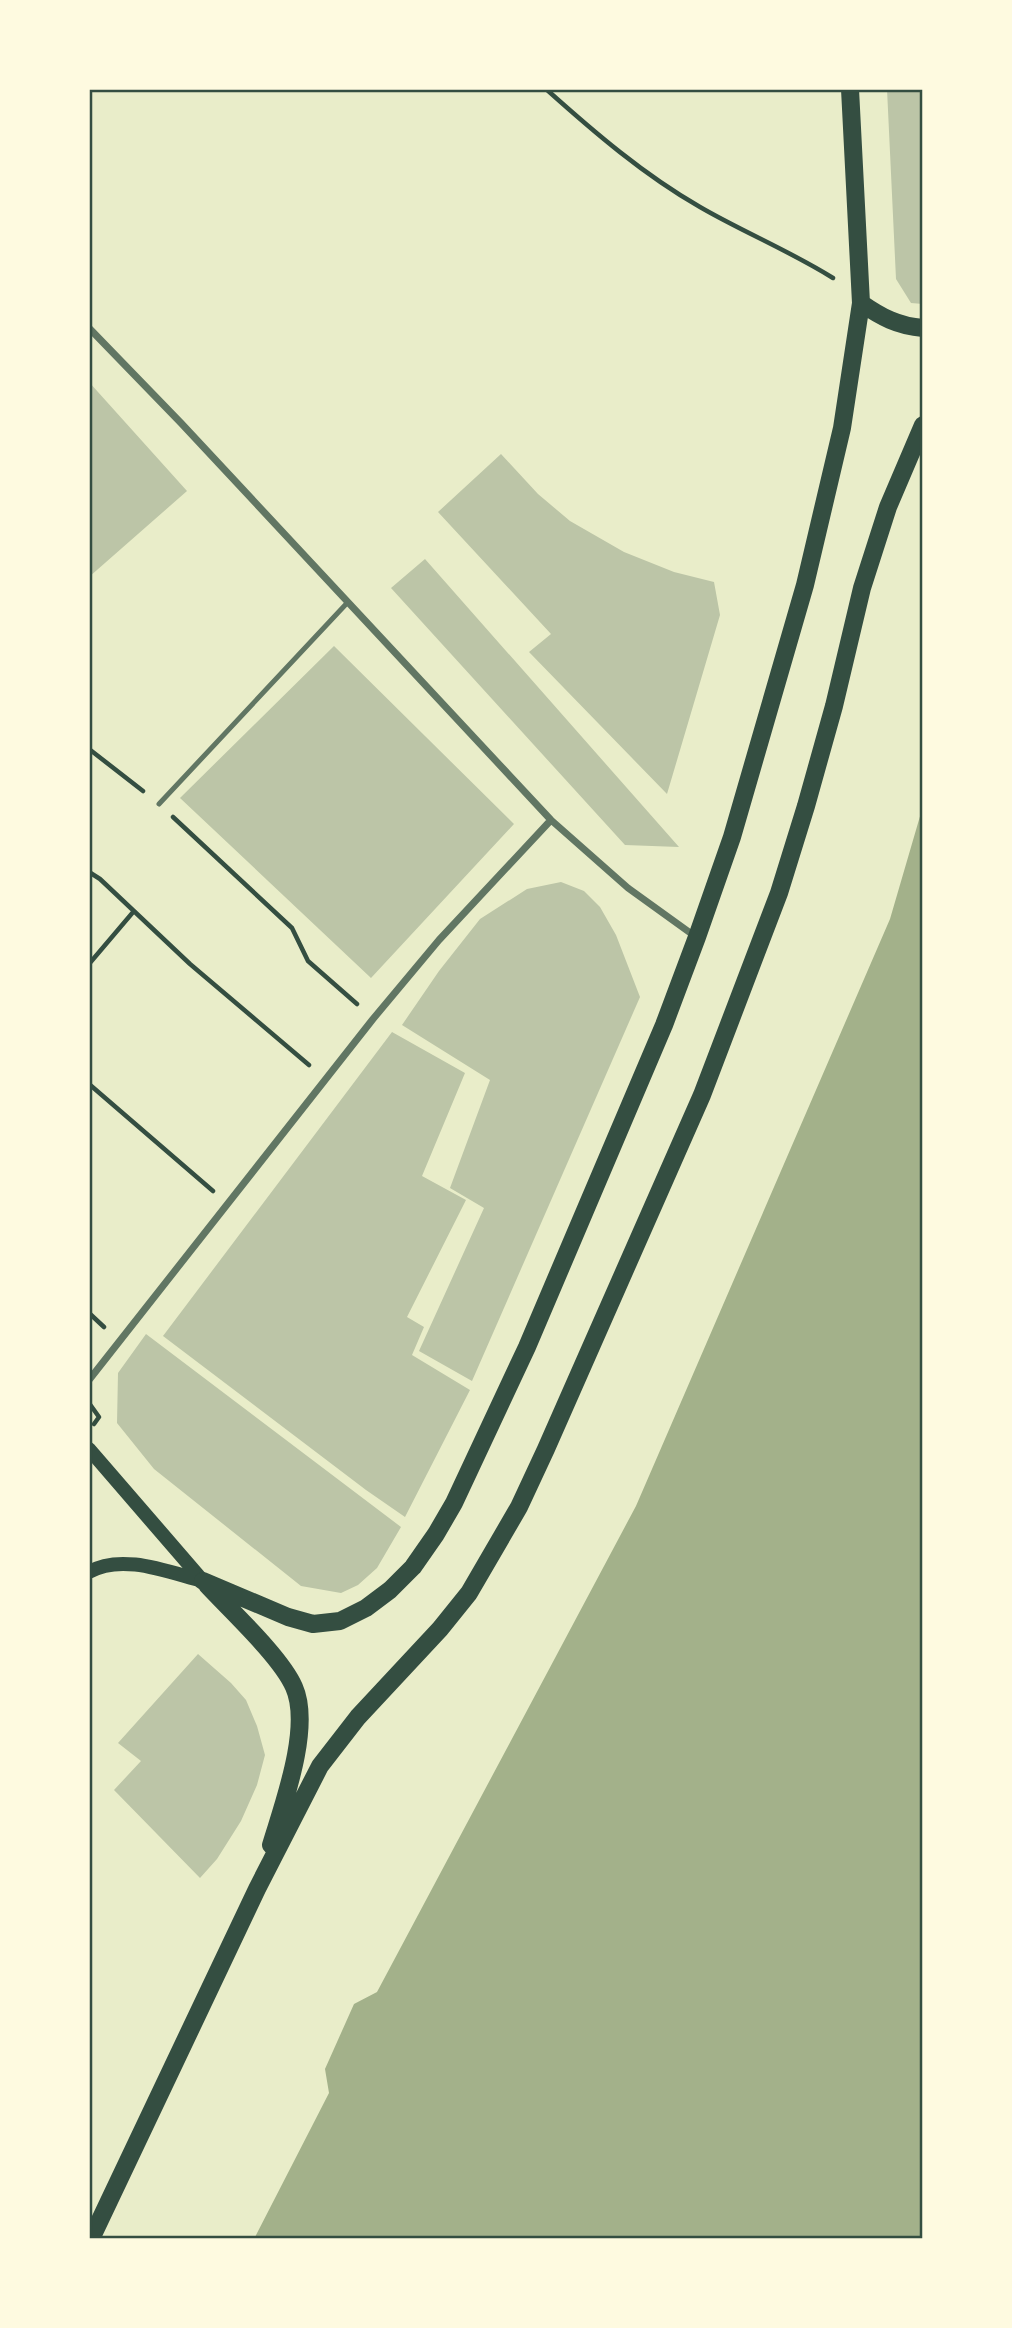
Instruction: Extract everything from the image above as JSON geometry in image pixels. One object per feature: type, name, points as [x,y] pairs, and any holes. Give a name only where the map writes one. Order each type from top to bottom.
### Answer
[{"type":"main road","points":[[89,1572],[110,1564],[141,1566],[203,1581],[288,1617],[313,1624],[340,1621],[366,1608],[390,1590],[413,1567],[454,1503],[505,1395],[664,1025],[732,837],[805,585],[842,428],[861,299],[850,89]]},
{"type":"main road","points":[[861,299],[883,319],[906,327],[923,328]]},
{"type":"main road","points":[[91,2239],[257,1889],[320,1766],[358,1717],[440,1629],[469,1593],[519,1507],[546,1449],[702,1095],[779,893],[834,706],[862,588],[888,507],[923,425]]},
{"type":"main road","points":[[89,1449],[284,1671],[295,1689],[299,1712],[295,1765],[257,1889]]},
{"type":"street","points":[[89,328],[551,820],[628,888],[696,937]]},
{"type":"street","points":[[89,1380],[373,1019],[439,940],[551,820]]},
{"type":"lane","points":[[159,804],[348,602]]},
{"type":"path","points":[[546,89],[604,141],[697,206],[804,260],[861,299]]},
{"type":"path","points":[[89,749],[159,804],[292,928],[308,961],[373,1019]]},
{"type":"path","points":[[89,872],[100,879],[190,964],[326,1080]]},
{"type":"path","points":[[89,964],[134,911]]},
{"type":"path","points":[[89,1084],[228,1204]]},
{"type":"path","points":[[89,1402],[99,1417]]},
{"type":"shaded area","points":[[923,806],[923,2239],[254,2239],[329,2093],[325,2069],[354,2004],[377,1992],[636,1506],[890,919]]},
{"type":"building","points":[[887,89],[923,89],[923,304],[911,303],[896,279]]},
{"type":"building","points":[[89,382],[187,491],[89,577]]},
{"type":"building","points":[[501,454],[538,494],[570,521],[624,552],[674,572],[714,582],[720,615],[667,794],[529,652],[551,634],[438,512]]},
{"type":"building","points":[[425,559],[679,847],[625,845],[391,588]]},
{"type":"building","points":[[334,646],[514,824],[371,978],[180,798]]},
{"type":"building","points":[[561,882],[584,891],[600,907],[616,935],[640,997],[472,1381],[419,1351],[484,1208],[450,1188],[490,1080],[402,1025],[439,971],[480,919],[527,889]]},
{"type":"building","points":[[392,1032],[465,1073],[422,1176],[466,1200],[407,1317],[424,1327],[412,1355],[470,1390],[405,1517],[163,1336]]},
{"type":"building","points":[[146,1334],[401,1527],[377,1568],[358,1585],[341,1593],[301,1586],[154,1469],[117,1423],[118,1373]]},
{"type":"building","points":[[198,1654],[246,1700],[265,1755],[257,1785],[241,1821],[217,1859],[200,1878],[114,1790],[141,1761],[118,1743]]}]
